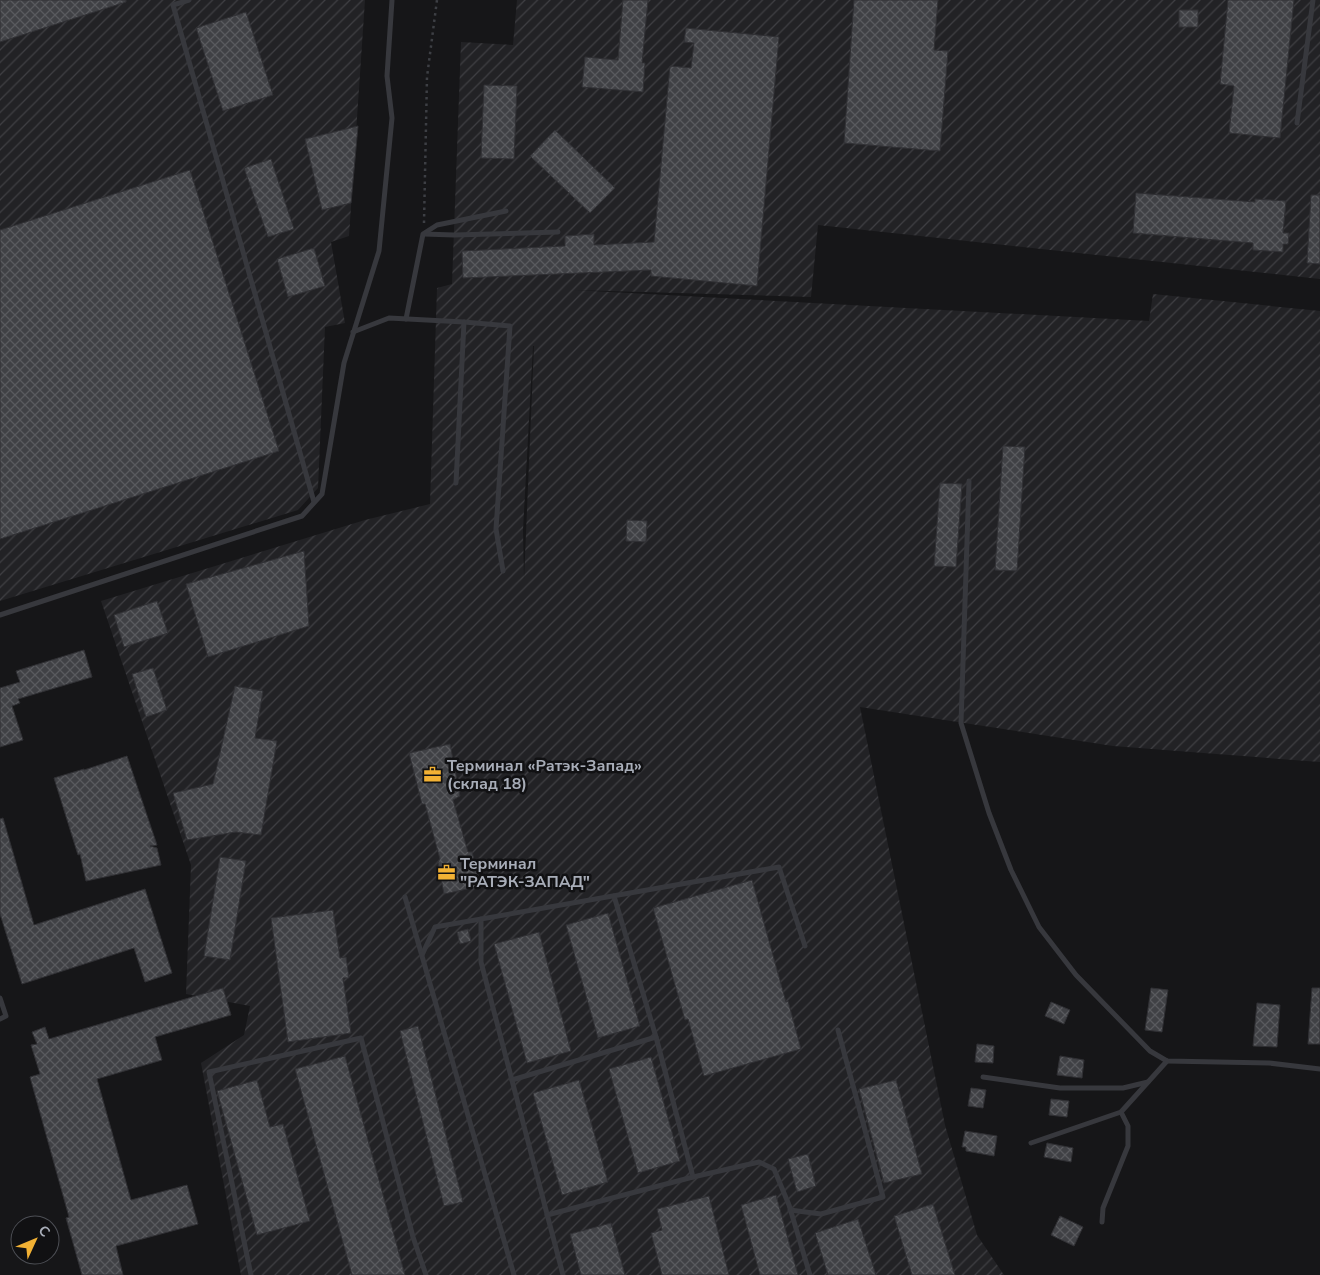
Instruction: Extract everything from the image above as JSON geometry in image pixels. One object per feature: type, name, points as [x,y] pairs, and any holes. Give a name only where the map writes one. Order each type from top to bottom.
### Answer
[{"type":"lane","points":[[189,0],[172,5],[314,502]]},
{"type":"lane","points":[[0,615],[302,516],[322,494],[344,363],[379,251],[392,118],[387,76],[392,0]]},
{"type":"lane","points":[[1297,123],[1312,0]]},
{"type":"lane","points":[[406,318],[423,234],[437,225],[506,212]]},
{"type":"lane","points":[[423,234],[558,232]]},
{"type":"lane","points":[[353,332],[384,318],[510,326],[496,529],[503,571]]},
{"type":"lane","points":[[456,483],[464,322]]},
{"type":"lane","points":[[970,481],[961,723],[989,813],[1011,870],[1039,927],[1076,975],[1150,1051],[1167,1061],[1269,1063],[1320,1069]]},
{"type":"lane","points":[[422,955],[435,927],[779,867],[805,946]]},
{"type":"lane","points":[[614,896],[656,1037],[693,1177]]},
{"type":"lane","points":[[405,897],[514,1275]]},
{"type":"lane","points":[[481,919],[481,962],[563,1275]]},
{"type":"lane","points":[[0,998],[6,1016],[0,1019]]},
{"type":"lane","points":[[790,1210],[821,1214],[883,1197],[838,1030]]},
{"type":"lane","points":[[512,1080],[656,1037]]},
{"type":"lane","points":[[251,1275],[209,1072],[361,1038],[413,1237],[426,1275]]},
{"type":"lane","points":[[1031,1143],[1121,1112],[1167,1061]]},
{"type":"lane","points":[[983,1076],[1060,1088],[1123,1088],[1148,1082]]},
{"type":"lane","points":[[1102,1222],[1103,1208],[1128,1146],[1128,1126],[1121,1112]]},
{"type":"lane","points":[[548,1215],[693,1177],[759,1162],[774,1169],[790,1210],[810,1275]]},
{"type":"path","points":[[423,234],[427,77],[437,0]]},
{"type":"shaded area","points":[[0,0],[365,0],[349,236],[331,242],[345,323],[325,327],[318,488],[298,510],[0,601]]},
{"type":"shaded area","points":[[517,0],[1320,0],[1320,279],[818,225],[811,297],[573,290],[1149,321],[1153,294],[1320,311],[1320,762],[1113,746],[860,707],[945,1125],[977,1235],[1004,1275],[241,1275],[201,1063],[244,1035],[250,1006],[186,994],[191,865],[101,601],[365,520],[430,504],[437,288],[452,284],[461,42],[513,45]],"holes":[[[534,346],[524,580],[523,530]]]},
{"type":"building","points":[[0,0],[126,0],[126,2],[0,42]]},
{"type":"building","points":[[623,0],[648,0],[642,63],[645,63],[643,92],[582,87],[585,57],[618,60]]},
{"type":"building","points":[[854,0],[938,0],[934,50],[948,51],[940,151],[844,143]]},
{"type":"building","points":[[1228,0],[1294,0],[1280,138],[1229,133],[1234,86],[1220,84]]},
{"type":"building","points":[[1179,10],[1198,10],[1198,27],[1179,27]]},
{"type":"building","points":[[246,12],[273,95],[223,111],[196,28]]},
{"type":"building","points":[[686,28],[779,37],[757,286],[651,276],[651,270],[463,278],[462,251],[565,246],[565,236],[594,234],[594,245],[654,242],[670,66],[691,68],[694,43],[684,42]]},
{"type":"building","points":[[484,85],[517,86],[514,159],[481,158]]},
{"type":"building","points":[[358,126],[351,203],[322,210],[305,139]]},
{"type":"building","points":[[555,130],[615,188],[590,213],[530,156]]},
{"type":"building","points":[[271,159],[294,229],[268,237],[244,168]]},
{"type":"building","points":[[190,170],[279,451],[0,539],[0,230]]},
{"type":"building","points":[[1136,193],[1255,202],[1255,199],[1286,201],[1283,233],[1289,233],[1288,244],[1283,244],[1283,252],[1253,250],[1253,243],[1133,233]]},
{"type":"building","points":[[1311,195],[1320,195],[1320,264],[1307,263]]},
{"type":"building","points":[[314,248],[325,286],[288,297],[277,259]]},
{"type":"building","points":[[1003,446],[1025,447],[1017,571],[995,570]]},
{"type":"building","points":[[940,483],[962,484],[956,567],[934,566]]},
{"type":"building","points":[[627,520],[647,521],[646,542],[626,541]]},
{"type":"building","points":[[304,551],[309,626],[208,657],[186,584]]},
{"type":"building","points":[[157,601],[168,633],[124,647],[114,615]]},
{"type":"building","points":[[84,650],[92,677],[18,699],[20,703],[12,706],[23,740],[0,747],[0,688],[20,682],[16,671]]},
{"type":"building","points":[[153,668],[167,710],[146,717],[132,674]]},
{"type":"building","points":[[235,686],[263,691],[255,738],[277,741],[261,835],[236,832],[187,840],[173,793],[213,784]]},
{"type":"building","points":[[450,744],[460,796],[453,800],[468,852],[472,852],[481,886],[444,894],[438,862],[440,859],[425,804],[422,804],[409,753]]},
{"type":"building","points":[[127,756],[157,845],[150,846],[157,848],[161,865],[86,881],[80,854],[78,855],[54,778]]},
{"type":"building","points":[[3,818],[34,925],[145,889],[172,973],[145,982],[134,948],[22,984],[0,914],[0,819]]},
{"type":"building","points":[[220,857],[246,861],[230,960],[204,956]]},
{"type":"building","points":[[752,880],[801,1049],[704,1076],[688,1019],[685,1020],[653,908]]},
{"type":"building","points":[[333,910],[340,958],[346,957],[349,978],[343,978],[351,1033],[288,1042],[271,918]]},
{"type":"building","points":[[608,913],[640,1026],[598,1038],[566,925]]},
{"type":"building","points":[[468,929],[471,941],[460,944],[457,932]]},
{"type":"building","points":[[539,932],[571,1051],[527,1063],[494,944]]},
{"type":"building","points":[[223,988],[231,1015],[155,1037],[162,1060],[97,1079],[131,1200],[187,1185],[198,1224],[116,1246],[123,1275],[82,1275],[66,1218],[69,1217],[30,1077],[40,1074],[31,1045],[37,1044],[32,1032],[45,1027],[49,1039]]},
{"type":"building","points":[[1151,988],[1168,990],[1162,1032],[1145,1030]]},
{"type":"building","points":[[1312,988],[1320,988],[1320,1044],[1308,1044]]},
{"type":"building","points":[[1051,1002],[1070,1010],[1064,1024],[1045,1016]]},
{"type":"building","points":[[1257,1003],[1280,1005],[1277,1047],[1253,1046]]},
{"type":"building","points":[[418,1026],[463,1202],[444,1206],[400,1031]]},
{"type":"building","points":[[977,1044],[994,1046],[993,1063],[975,1062]]},
{"type":"building","points":[[345,1056],[405,1275],[352,1275],[295,1069]]},
{"type":"building","points":[[1060,1056],[1084,1060],[1082,1078],[1057,1075]]},
{"type":"building","points":[[651,1057],[680,1161],[638,1173],[609,1069]]},
{"type":"building","points":[[257,1080],[270,1127],[283,1124],[310,1221],[257,1235],[217,1091]]},
{"type":"building","points":[[579,1080],[608,1182],[562,1195],[533,1093]]},
{"type":"building","points":[[896,1080],[922,1174],[884,1183],[859,1089]]},
{"type":"building","points":[[971,1088],[986,1090],[983,1108],[968,1106]]},
{"type":"building","points":[[1051,1099],[1069,1101],[1067,1117],[1049,1115]]},
{"type":"building","points":[[965,1131],[997,1136],[994,1156],[966,1151],[966,1147],[962,1147]]},
{"type":"building","points":[[1047,1143],[1073,1148],[1071,1162],[1044,1157]]},
{"type":"building","points":[[808,1154],[816,1186],[797,1192],[788,1159]]},
{"type":"building","points":[[776,1195],[798,1275],[760,1275],[741,1205]]},
{"type":"building","points":[[709,1196],[729,1275],[662,1275],[651,1233],[662,1230],[657,1209]]},
{"type":"building","points":[[933,1204],[955,1275],[912,1275],[894,1216]]},
{"type":"building","points":[[1060,1216],[1083,1227],[1074,1246],[1051,1235]]},
{"type":"building","points":[[858,1219],[876,1275],[828,1275],[815,1233]]},
{"type":"building","points":[[611,1223],[625,1275],[581,1275],[570,1234]]},
{"type":"place","name":"Терминал «Ратэк-Запад» (склад 18)","points":[[433,774]]},
{"type":"place","name":"Терминал \"РАТЭК-ЗАПАД\"","points":[[446,872]]}]
